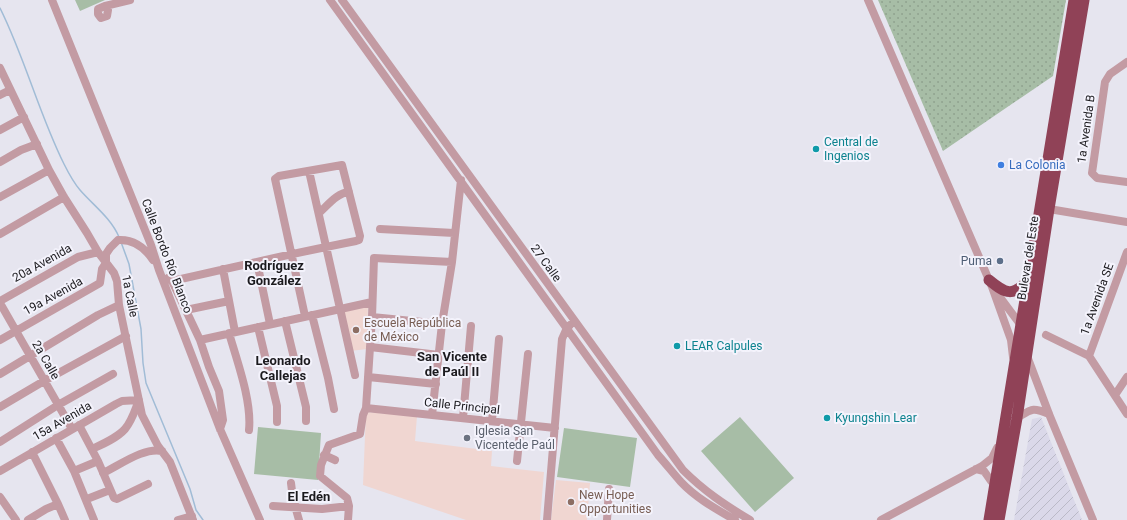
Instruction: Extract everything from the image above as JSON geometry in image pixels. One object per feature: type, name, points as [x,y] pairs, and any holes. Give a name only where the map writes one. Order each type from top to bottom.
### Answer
[{"type":"highway","name":"Bulevar del Este","points":[[999,520],[1030,336],[1033,280],[1039,219],[1074,0]]},
{"type":"highway","name":"Bulevar del Este","points":[[989,520],[1021,325],[1049,209],[1084,0]]},
{"type":"highway","points":[[991,283],[1005,292],[1010,293],[1033,280]]},
{"type":"highway","points":[[982,520],[997,448],[1003,435]]},
{"type":"highway","points":[[1003,520],[1012,448]]},
{"type":"street","name":"Calle Bordo Río Blanco","points":[[52,0],[148,238],[220,428],[260,520]]},
{"type":"street","points":[[104,6],[130,0]]},
{"type":"street","name":"27 Calle","points":[[330,0],[568,328],[637,426],[677,470],[720,502],[748,520]]},
{"type":"street","name":"27 Calle","points":[[342,0],[574,321],[688,488],[710,505],[735,520]]},
{"type":"street","points":[[868,0],[991,283],[1011,340],[1014,366]]},
{"type":"street","points":[[350,28],[359,25]]},
{"type":"street","name":"1a Avenida B","points":[[1127,62],[1110,74],[1105,82],[1092,173],[1098,178],[1127,182]]},
{"type":"street","name":"1a Calle","points":[[0,68],[49,170],[98,252],[106,264],[110,266],[117,281],[119,305],[142,415],[158,446],[170,462],[192,518]]},
{"type":"street","points":[[0,95],[10,90]]},
{"type":"street","points":[[0,130],[24,117]]},
{"type":"street","points":[[0,162],[21,150],[37,144]]},
{"type":"street","points":[[172,281],[223,269],[292,254],[359,240],[360,236],[342,165],[279,176],[275,179],[292,254],[308,316],[328,378],[334,409]]},
{"type":"street","points":[[432,415],[442,324],[452,262],[462,167]]},
{"type":"street","points":[[0,197],[49,170]]},
{"type":"street","points":[[309,171],[355,375]]},
{"type":"street","points":[[319,213],[334,199],[345,192],[349,192]]},
{"type":"street","points":[[0,234],[64,197]]},
{"type":"street","points":[[1049,209],[1127,222]]},
{"type":"street","points":[[380,229],[454,233]]},
{"type":"street","name":"19a Avenida","points":[[0,340],[100,283],[102,269],[106,264],[106,254],[118,240],[134,243],[147,252],[159,270]]},
{"type":"street","name":"20a Avenida","points":[[0,302],[78,257],[98,252]]},
{"type":"street","name":"1a Avenida SE","points":[[1089,356],[1127,252]]},
{"type":"street","points":[[348,520],[349,506],[347,498],[320,478],[321,465],[329,445],[360,434],[363,415],[366,408],[374,258],[452,262]]},
{"type":"street","points":[[257,262],[270,324]]},
{"type":"street","points":[[223,269],[229,301],[232,332],[249,406],[249,430]]},
{"type":"street","points":[[159,270],[172,281],[200,340],[219,391],[223,420],[220,428]]},
{"type":"street","points":[[991,283],[1030,336]]},
{"type":"street","points":[[186,310],[229,301]]},
{"type":"street","name":"2a Calle","points":[[0,302],[58,405],[92,449],[110,490]]},
{"type":"street","points":[[200,340],[339,308],[372,302]]},
{"type":"street","points":[[0,374],[98,315],[119,305]]},
{"type":"street","points":[[372,317],[442,324]]},
{"type":"street","points":[[285,321],[306,407],[306,422]]},
{"type":"street","points":[[547,520],[562,338],[574,321]]},
{"type":"street","points":[[463,418],[471,326]]},
{"type":"street","points":[[258,327],[277,406],[276,422]]},
{"type":"street","points":[[1046,335],[1089,356],[1127,414]]},
{"type":"street","points":[[0,407],[126,336]]},
{"type":"street","points":[[492,421],[499,339]]},
{"type":"street","points":[[370,347],[439,355]]},
{"type":"street","points":[[517,461],[528,354]]},
{"type":"street","points":[[1026,355],[1093,520]]},
{"type":"street","points":[[0,442],[58,405],[113,374]]},
{"type":"street","points":[[368,377],[436,384]]},
{"type":"street","points":[[1115,395],[1127,377]]},
{"type":"street","points":[[92,449],[119,435],[125,429],[131,420],[139,400]]},
{"type":"street","name":"15a Avenida","points":[[0,471],[122,401],[139,400]]},
{"type":"street","name":"Calle Principal","points":[[366,408],[555,428]]},
{"type":"street","points":[[1017,418],[1030,410],[1036,409],[1049,414]]},
{"type":"street","points":[[56,438],[74,471],[94,520]]},
{"type":"street","points":[[881,520],[976,469],[991,459],[997,448]]},
{"type":"street","points":[[103,474],[146,451],[155,449],[162,451]]},
{"type":"street","points":[[32,452],[65,520]]},
{"type":"street","points":[[324,456],[335,460]]},
{"type":"street","points":[[74,471],[98,461]]},
{"type":"street","points":[[976,469],[984,471],[991,481]]},
{"type":"street","points":[[291,483],[294,508],[298,520]]},
{"type":"street","points":[[86,499],[110,490],[114,498],[117,499],[148,484]]},
{"type":"street","points":[[688,488],[697,484]]},
{"type":"street","points":[[607,520],[609,489]]},
{"type":"street","points":[[1,501],[16,520]]},
{"type":"street","points":[[28,520],[46,508],[58,504]]},
{"type":"street","points":[[273,506],[322,509],[349,506]]},
{"type":"street","points":[[178,520],[192,518]]},
{"type":"shaded area","name":"Escuela República de México","points":[[368,305],[367,349],[350,351],[341,310]]},
{"type":"shaded area","points":[[366,412],[417,416],[415,441],[492,451],[491,466],[544,472],[540,520],[466,520],[363,485]]},
{"type":"shaded area","points":[[1041,417],[1082,520],[1014,520],[1032,419]]},
{"type":"shaded area","name":"New Hope Opportunities","points":[[556,480],[590,483],[587,520],[551,520]]},
{"type":"green space","points":[[75,0],[105,0],[80,11]]},
{"type":"green space","points":[[878,0],[1066,0],[1053,76],[943,151]]},
{"type":"green space","points":[[740,417],[794,478],[755,512],[701,451]]},
{"type":"green space","points":[[258,427],[321,433],[318,480],[254,474]]},
{"type":"green space","points":[[564,428],[637,438],[630,487],[557,477]]},
{"type":"waterway","points":[[0,8],[17,46],[47,126],[71,177],[85,196],[107,218],[116,230],[119,237]]},
{"type":"waterway","points":[[121,242],[129,264],[141,329],[146,383],[190,489],[196,510],[203,520]]},
{"type":"place","name":"Central de Ingenios","points":[[816,149]]},
{"type":"place","name":"La Colonia","points":[[1001,165]]},
{"type":"place","name":"Puma","points":[[1000,261]]},
{"type":"place","name":"Escuela República de México","points":[[356,330]]},
{"type":"place","name":"LEAR Calpules","points":[[677,346]]},
{"type":"place","name":"Kyungshin Lear","points":[[827,418]]},
{"type":"place","name":"Iglesia San Vicentede Paúl","points":[[467,438]]},
{"type":"place","name":"New Hope Opportunities","points":[[571,502]]},
{"type":"district","name":"Rodríguez González","points":[[274,272]]},
{"type":"district","name":"San Vicente de Paúl II","points":[[452,364]]},
{"type":"district","name":"Leonardo Callejas","points":[[283,368]]},
{"type":"district","name":"El Edén","points":[[309,496]]}]
